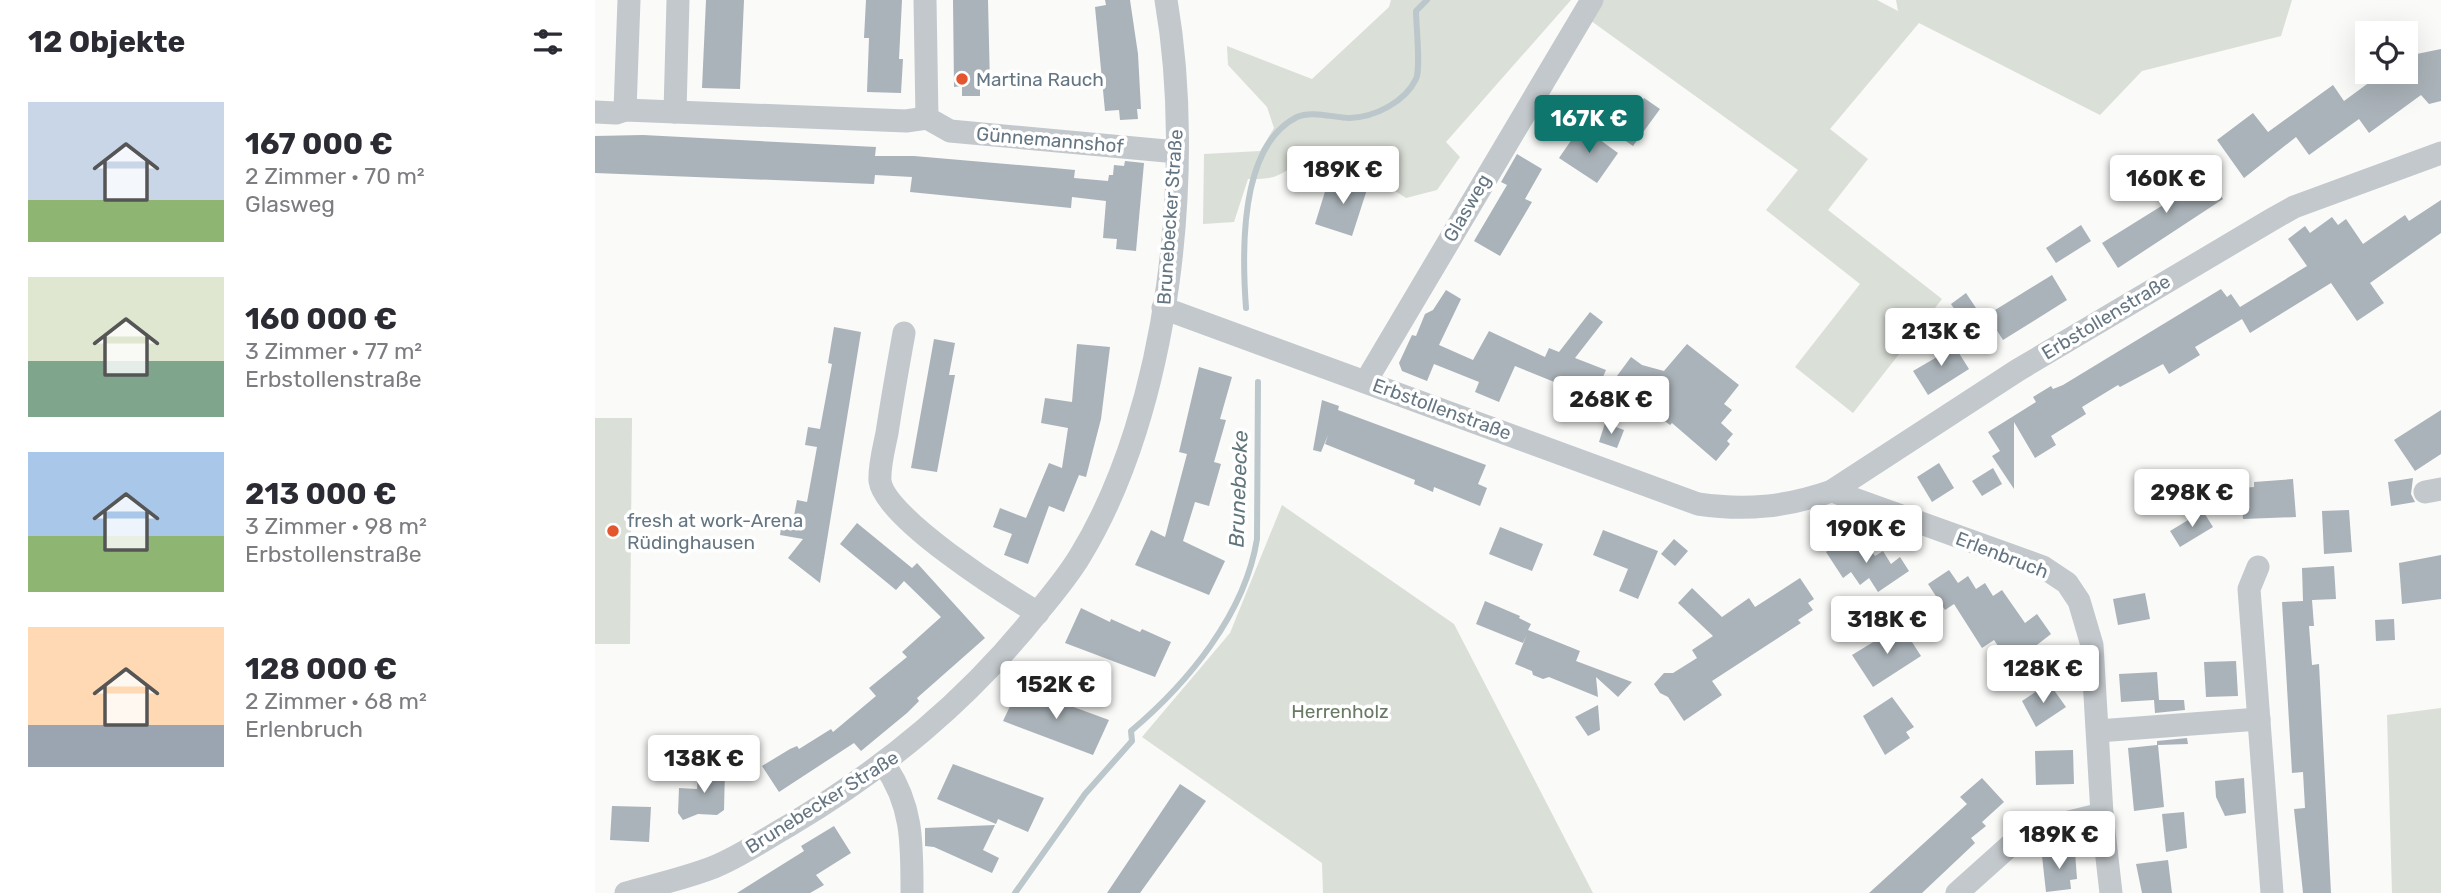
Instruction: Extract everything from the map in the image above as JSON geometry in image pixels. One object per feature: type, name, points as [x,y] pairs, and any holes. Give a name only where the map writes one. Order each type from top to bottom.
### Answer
[{"type":"street","points":[[625,110],[629,0]]},
{"type":"street","points":[[675,112],[678,0]]},
{"type":"street","points":[[925,0],[927,118]]},
{"type":"street","name":"Brunebecker Straße","points":[[626,893],[716,866],[813,811],[884,764],[927,731],[985,675],[1038,612],[1080,556],[1110,495],[1146,391],[1163,308],[1177,152],[1175,66],[1166,0]]},
{"type":"street","name":"Glasweg","points":[[1366,381],[1592,0]]},
{"type":"street","name":"Günnemannshof","points":[[595,112],[616,113],[625,110],[906,121],[927,118],[950,131],[1177,152]]},
{"type":"street","name":"Erbstollenstraße","points":[[1163,308],[1698,504],[1734,509],[1769,508],[1803,502],[1832,491],[2018,370],[2294,207],[2441,153]]},
{"type":"street","points":[[904,333],[881,463],[882,490],[898,511],[956,558],[994,587],[1038,612]]},
{"type":"street","name":"Erlenbruch","points":[[1832,491],[2043,567],[2067,583],[2079,601],[2090,634],[2102,814],[2111,893]]},
{"type":"street","points":[[2258,567],[2249,589],[2272,893]]},
{"type":"street","points":[[2098,731],[2259,719]]},
{"type":"street","points":[[884,764],[905,800],[910,823],[912,893]]},
{"type":"street","points":[[1957,893],[2024,833],[2102,814]]},
{"type":"green space","points":[[1391,0],[1571,0],[1446,142],[1460,157],[1437,190],[1406,198],[1358,169],[1319,160],[1296,166],[1274,177],[1248,179],[1234,222],[1203,224],[1204,154],[1260,151],[1274,128],[1267,107],[1228,65],[1227,46],[1312,79],[1389,7]]},
{"type":"green space","points":[[1598,0],[1877,0],[1898,11],[1896,0],[2292,0],[2281,36],[2142,71],[2100,115],[1919,23],[1830,129],[1868,159],[1828,210],[1942,299],[1853,413],[1795,367],[1860,284],[1766,210],[1798,170],[1587,18]]},
{"type":"green space","name":"fresh at work-Arena Rüdinghausen","points":[[595,418],[632,418],[630,644],[595,644]]},
{"type":"green space","name":"Herrenholz","points":[[1282,505],[1454,624],[1593,893],[1323,893],[1322,863],[1142,737],[1230,633]]},
{"type":"green space","points":[[2441,708],[2441,893],[2392,893],[2387,715]]},
{"type":"building","points":[[706,0],[744,0],[740,89],[702,88]]},
{"type":"building","points":[[866,0],[902,0],[899,59],[903,59],[901,93],[867,92],[869,38],[864,38]]},
{"type":"building","points":[[953,0],[988,0],[990,86],[980,86],[980,96],[962,96],[962,86],[954,87]]},
{"type":"building","points":[[1105,0],[1130,0],[1138,54],[1141,109],[1137,109],[1138,119],[1120,120],[1119,110],[1105,111],[1095,7],[1106,5]]},
{"type":"building","points":[[2441,49],[2441,101],[2429,104],[2421,95],[2369,133],[2359,119],[2309,155],[2296,137],[2244,178],[2217,140],[2253,113],[2268,132],[2333,85],[2344,101],[2367,84],[2418,84],[2418,54]]},
{"type":"building","points":[[1644,98],[1660,109],[1633,146],[1617,135]]},
{"type":"building","points":[[1581,126],[1618,153],[1597,183],[1559,158]]},
{"type":"building","points":[[643,135],[876,147],[875,156],[914,156],[1075,170],[1074,178],[1108,181],[1109,175],[1113,175],[1114,165],[1124,166],[1125,161],[1144,163],[1136,251],[1116,249],[1117,239],[1103,238],[1106,201],[1072,197],[1071,208],[910,192],[912,177],[875,175],[874,184],[595,173],[595,136]]},
{"type":"building","points":[[1517,154],[1542,169],[1525,199],[1532,202],[1500,256],[1474,241],[1507,185],[1501,182]]},
{"type":"building","points":[[2196,157],[2223,199],[2118,268],[2102,243],[2184,192],[2171,174]]},
{"type":"building","points":[[1352,174],[1370,180],[1352,236],[1315,224],[1328,182],[1347,189]]},
{"type":"building","points":[[2441,200],[2441,233],[2370,283],[2384,303],[2357,321],[2331,283],[2250,333],[2242,319],[2195,347],[2200,355],[2169,374],[2163,364],[2120,387],[2118,385],[2082,407],[2086,414],[2051,436],[2056,445],[2035,458],[2014,422],[2014,489],[1992,456],[2000,451],[1988,432],[2036,402],[2033,397],[2051,386],[2053,389],[2063,385],[2221,289],[2227,297],[2231,294],[2240,307],[2307,266],[2288,239],[2305,226],[2310,233],[2332,217],[2338,225],[2346,219],[2363,244],[2405,215],[2409,221]]},
{"type":"building","points":[[2081,225],[2091,241],[2056,263],[2046,248]]},
{"type":"building","points":[[2052,275],[2067,300],[2003,340],[1987,315]]},
{"type":"building","points":[[1446,290],[1461,299],[1439,345],[1473,360],[1489,331],[1545,357],[1549,348],[1559,352],[1590,312],[1603,322],[1575,358],[1606,370],[1594,398],[1515,366],[1499,402],[1475,392],[1479,382],[1434,364],[1427,381],[1402,371],[1399,363],[1412,335],[1416,336],[1425,314],[1433,310]]},
{"type":"building","points":[[1966,293],[1984,320],[1968,330],[1951,304]]},
{"type":"building","points":[[834,327],[861,332],[820,583],[788,558],[803,539],[780,535],[783,514],[794,516],[797,500],[807,502],[817,447],[805,445],[808,427],[820,429],[832,364],[828,363]]},
{"type":"building","points":[[934,339],[955,343],[949,375],[955,375],[937,472],[911,468]]},
{"type":"building","points":[[1950,339],[1969,369],[1928,395],[1913,371],[1937,357],[1933,350]]},
{"type":"building","points":[[1077,344],[1110,347],[1101,419],[1086,477],[1079,475],[1064,512],[1049,506],[1028,564],[1004,555],[1012,534],[993,527],[1000,508],[1026,518],[1049,463],[1062,468],[1068,428],[1041,423],[1045,398],[1072,402]]},
{"type":"building","points":[[1687,344],[1739,385],[1724,404],[1732,410],[1721,423],[1733,434],[1727,441],[1730,444],[1716,461],[1672,423],[1670,425],[1654,413],[1658,398],[1620,391],[1611,384],[1631,357],[1642,365],[1664,371]]},
{"type":"building","points":[[1199,367],[1232,377],[1220,419],[1226,420],[1214,462],[1221,464],[1209,506],[1195,502],[1183,541],[1225,561],[1209,595],[1135,565],[1151,530],[1165,537],[1187,454],[1179,452]]},
{"type":"building","points":[[1322,400],[1339,406],[1338,410],[1486,465],[1478,484],[1487,488],[1480,506],[1434,487],[1433,492],[1414,484],[1415,480],[1325,444],[1328,435],[1321,452],[1313,450]]},
{"type":"building","points":[[2441,410],[2441,454],[2415,471],[2394,440]]},
{"type":"building","points":[[1605,423],[1624,430],[1617,448],[1599,442]]},
{"type":"building","points":[[1939,463],[1954,488],[1932,502],[1917,477]]},
{"type":"building","points":[[1993,468],[2002,484],[1982,496],[1972,481]]},
{"type":"building","points":[[2413,478],[2411,494],[2415,502],[2391,506],[2388,482]]},
{"type":"building","points":[[2293,479],[2296,517],[2243,519],[2241,488],[2254,487],[2254,482]]},
{"type":"building","points":[[2349,510],[2352,552],[2324,554],[2322,511]]},
{"type":"building","points":[[2203,511],[2213,527],[2180,547],[2170,531]]},
{"type":"building","points":[[857,523],[912,568],[917,563],[985,638],[917,698],[919,701],[907,713],[861,751],[854,743],[779,792],[762,766],[790,749],[797,746],[799,749],[831,729],[833,732],[876,696],[869,688],[907,657],[902,652],[941,617],[904,581],[896,590],[840,544]]},
{"type":"building","points":[[1500,527],[1543,544],[1532,571],[1489,554]]},
{"type":"building","points":[[1603,530],[1658,551],[1638,599],[1619,591],[1628,569],[1593,555]]},
{"type":"building","points":[[1848,537],[1856,550],[1866,543],[1875,556],[1883,551],[1891,564],[1900,557],[1909,571],[1878,592],[1869,578],[1860,585],[1851,572],[1843,578],[1826,552]]},
{"type":"building","points":[[1674,539],[1688,551],[1675,566],[1661,554]]},
{"type":"building","points":[[2441,555],[2441,599],[2402,604],[2399,563]]},
{"type":"building","points":[[2334,566],[2336,599],[2312,600],[2314,626],[2309,626],[2312,665],[2319,664],[2331,893],[2303,893],[2294,809],[2305,808],[2303,772],[2292,773],[2282,602],[2303,601],[2302,568]]},
{"type":"building","points":[[1949,570],[1958,583],[1968,576],[1976,589],[1985,583],[1993,596],[2002,590],[2025,623],[2037,614],[2051,634],[2011,665],[1994,640],[1982,648],[1954,604],[1945,610],[1928,584]]},
{"type":"building","points":[[1800,578],[1814,599],[1808,603],[1813,610],[1798,620],[1801,623],[1712,681],[1722,695],[1684,721],[1668,697],[1660,693],[1654,684],[1664,673],[1673,673],[1697,658],[1692,650],[1713,636],[1678,603],[1692,588],[1722,617],[1749,598],[1755,607]]},
{"type":"building","points":[[2145,593],[2150,619],[2118,625],[2113,599]]},
{"type":"building","points":[[1485,601],[1520,616],[1519,618],[1531,624],[1528,630],[1580,651],[1576,661],[1632,682],[1618,697],[1596,677],[1598,697],[1549,677],[1543,679],[1533,675],[1532,671],[1515,664],[1527,634],[1523,643],[1476,624]]},
{"type":"building","points":[[1081,608],[1110,622],[1111,619],[1140,632],[1142,629],[1171,642],[1155,677],[1065,643]]},
{"type":"building","points":[[2394,619],[2395,640],[2376,641],[2375,620]]},
{"type":"building","points":[[1901,625],[1921,656],[1873,687],[1852,655]]},
{"type":"building","points":[[2236,661],[2238,696],[2206,697],[2204,662]]},
{"type":"building","points":[[2157,672],[2159,700],[2184,700],[2185,710],[2155,713],[2154,700],[2121,702],[2119,674]]},
{"type":"building","points":[[2049,683],[2066,707],[2036,727],[2022,701]]},
{"type":"building","points":[[1019,687],[1109,720],[1093,755],[1003,721]]},
{"type":"building","points":[[1892,697],[1914,727],[1906,732],[1910,738],[1885,755],[1863,716]]},
{"type":"building","points":[[1598,705],[1600,730],[1588,736],[1575,717]]},
{"type":"building","points":[[2187,738],[2188,744],[2158,745],[2164,807],[2134,811],[2128,748]]},
{"type":"building","points":[[2073,750],[2074,784],[2036,785],[2035,751]]},
{"type":"building","points":[[953,764],[1044,798],[1028,832],[998,819],[996,824],[937,799]]},
{"type":"building","points":[[698,769],[725,770],[724,810],[717,815],[698,814],[683,820],[678,813],[679,788],[697,789]]},
{"type":"building","points":[[1982,778],[2004,802],[1982,822],[1986,826],[1971,838],[1975,843],[1922,893],[1869,893],[1967,804],[1960,797]]},
{"type":"building","points":[[2244,778],[2246,813],[2225,816],[2216,797],[2215,781]]},
{"type":"building","points":[[1180,784],[1206,801],[1140,893],[1107,893]]},
{"type":"building","points":[[612,806],[651,807],[649,842],[610,840]]},
{"type":"building","points":[[2184,812],[2187,848],[2166,852],[2162,814]]},
{"type":"building","points":[[995,825],[983,850],[999,858],[992,873],[934,847],[925,846],[925,828]]},
{"type":"building","points":[[834,826],[851,853],[816,875],[824,885],[810,893],[737,893],[804,851],[801,846]]},
{"type":"building","points":[[2075,852],[2077,879],[2070,880],[2071,889],[2046,892],[2042,856]]},
{"type":"building","points":[[2168,860],[2172,893],[2142,893],[2136,864]]},
{"type":"waterway","name":"Brunebecke","points":[[1246,308],[1244,259],[1248,203],[1254,176],[1264,151],[1278,131],[1297,117],[1309,114],[1360,117],[1388,107],[1405,95],[1417,74],[1416,11],[1427,0]]},
{"type":"waterway","name":"Brunebecke","points":[[1015,893],[1085,794],[1132,741],[1131,731],[1193,669],[1227,620],[1240,594],[1257,539],[1258,382]]},
{"type":"place","name":"Martina Rauch","points":[[962,79]]},
{"type":"place","name":"fresh at work-Arena Rüdinghausen","points":[[613,531]]}]
